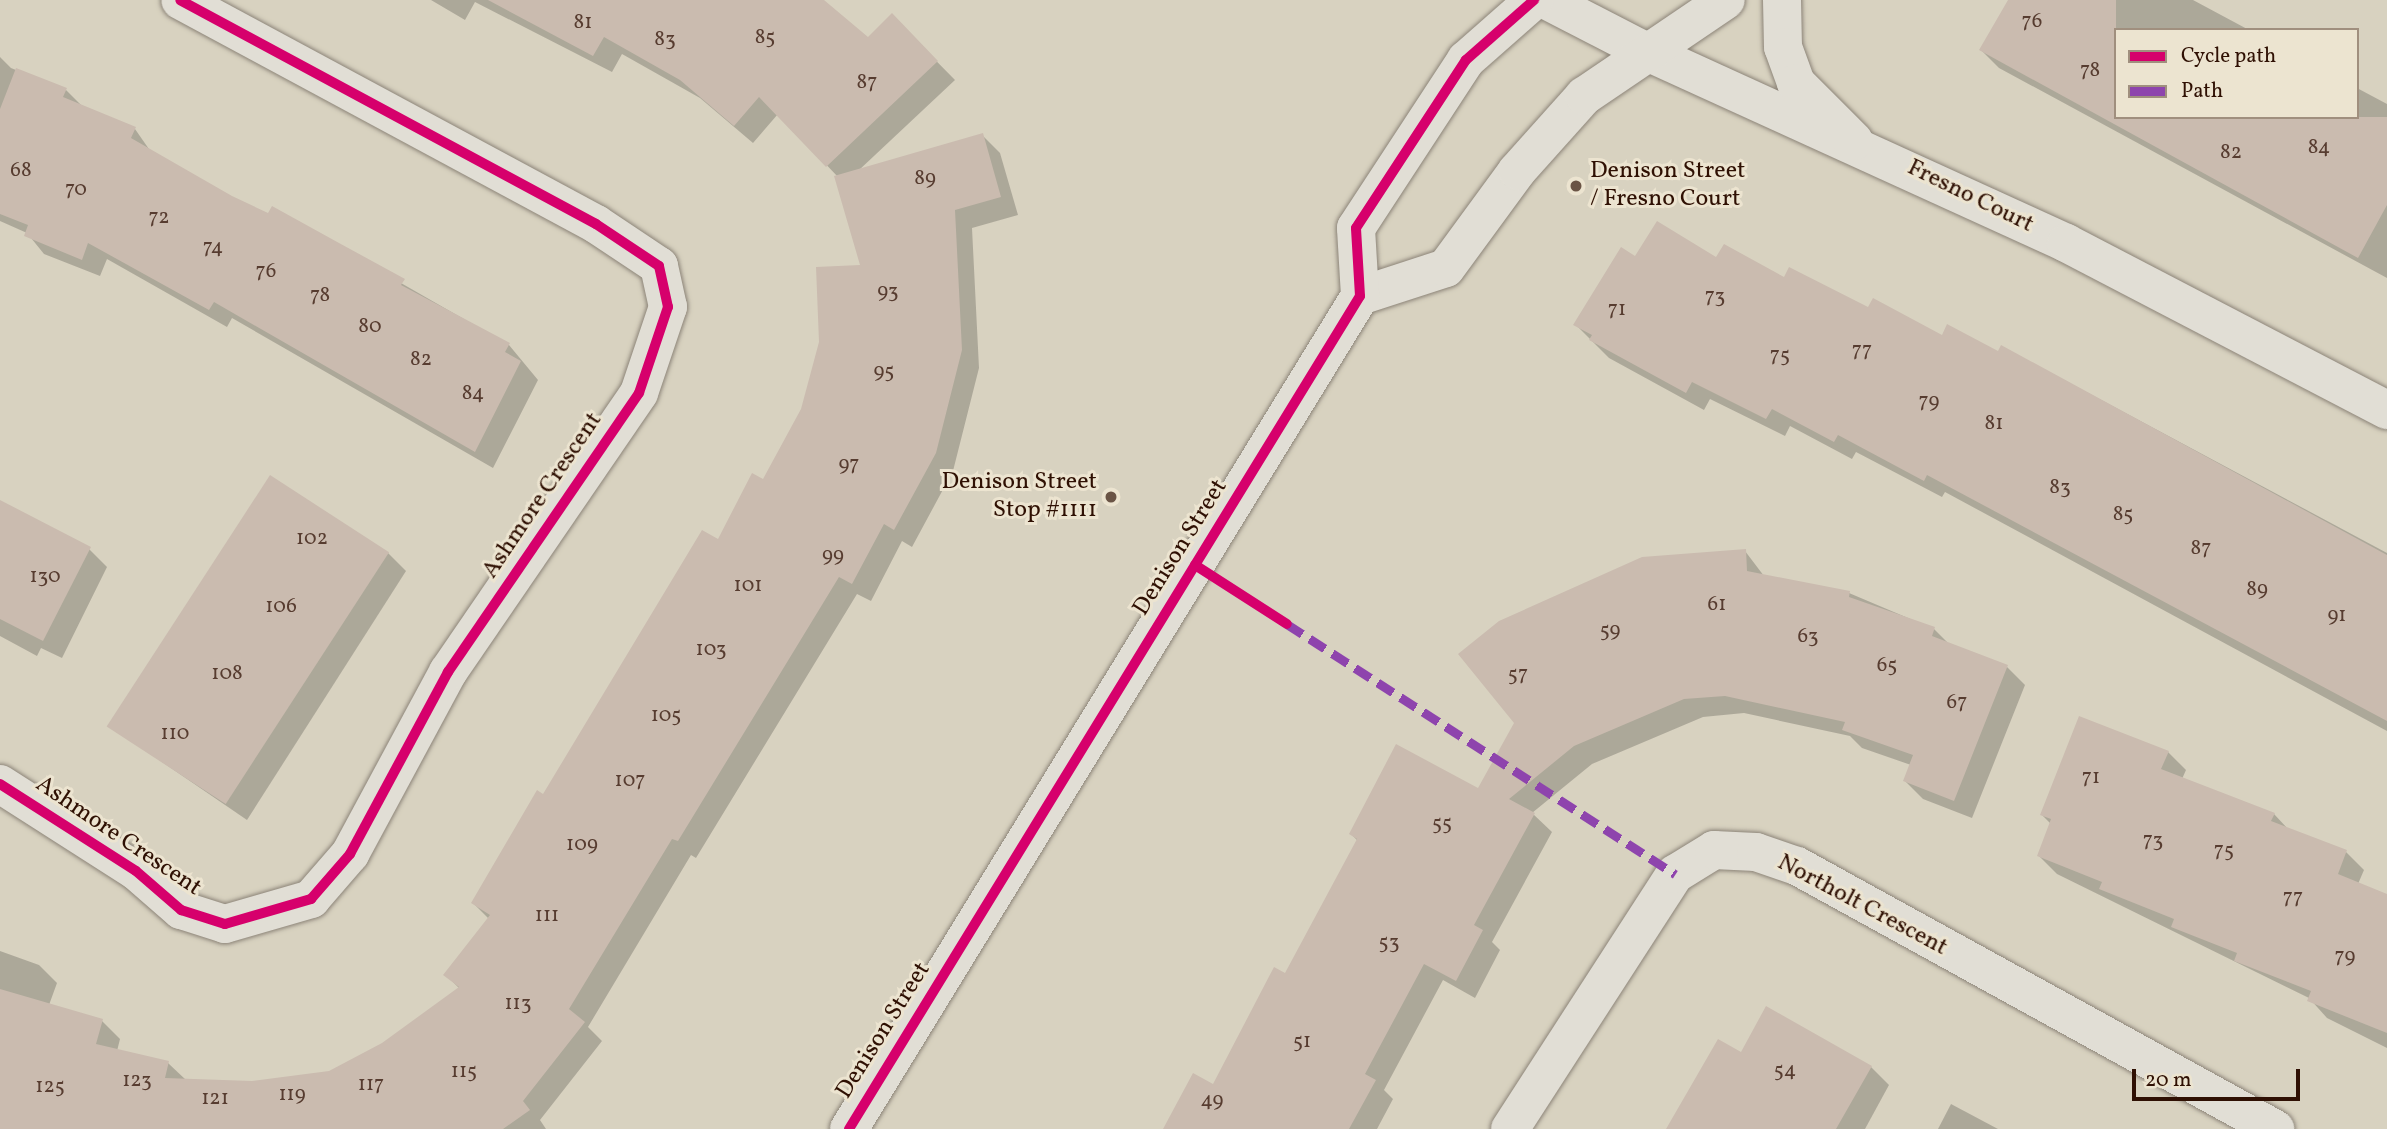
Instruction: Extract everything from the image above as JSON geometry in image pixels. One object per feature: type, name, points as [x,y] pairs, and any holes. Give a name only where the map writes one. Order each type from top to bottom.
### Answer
[{"type":"street","name":"Ashmore Crescent","points":[[0,785],[136,872],[181,910],[225,924],[311,898],[350,854],[448,672],[639,393],[668,307],[659,266],[596,224],[180,0]]},
{"type":"street","points":[[1534,0],[1466,60],[1356,228],[1360,296],[1446,268],[1549,131],[1643,50],[1726,0]]},
{"type":"street","name":"Fresno Court","points":[[1546,0],[1643,50],[1854,141],[2387,410]]},
{"type":"street","points":[[1782,0],[1783,47],[1796,83],[1854,141]]},
{"type":"street","name":"Denison Street","points":[[849,1129],[1360,296]]},
{"type":"street","name":"Northolt Crescent","points":[[1510,1129],[1675,874],[1714,850],[1756,852],[1797,866],[2275,1129]]},
{"type":"building","points":[[488,0],[824,0],[868,37],[892,13],[938,61],[826,167],[759,97],[734,126],[680,80],[604,37],[593,56]]},
{"type":"building","points":[[2008,0],[2116,0],[2114,119],[2387,117],[2387,205],[2358,258],[1979,50]]},
{"type":"building","points":[[16,68],[67,88],[63,97],[136,127],[131,138],[232,196],[268,213],[272,206],[405,279],[401,285],[510,343],[505,352],[521,361],[475,452],[214,302],[209,310],[88,243],[82,260],[24,236],[28,225],[0,214],[0,109]]},
{"type":"building","points":[[983,133],[1001,197],[955,210],[962,350],[936,453],[894,530],[884,524],[852,584],[839,577],[678,841],[672,839],[569,1009],[585,1022],[523,1101],[530,1110],[503,1129],[0,1129],[0,989],[103,1019],[96,1044],[169,1061],[165,1078],[252,1081],[329,1071],[382,1043],[459,987],[443,975],[490,915],[471,903],[537,790],[543,794],[702,530],[718,539],[752,473],[763,479],[801,409],[819,342],[816,267],[860,265],[834,176]]},
{"type":"building","points":[[1657,221],[1716,257],[1724,244],[1784,277],[1789,267],[1868,307],[1873,298],[1942,335],[1947,324],[1998,351],[2001,345],[2387,555],[2387,721],[1927,475],[1924,481],[1838,435],[1834,442],[1772,409],[1766,419],[1692,382],[1686,393],[1589,340],[1592,335],[1573,325],[1621,247],[1635,256]]},
{"type":"building","points":[[270,475],[389,552],[226,804],[107,727]]},
{"type":"building","points":[[0,500],[91,547],[43,641],[0,619]]},
{"type":"building","points":[[1746,549],[1747,571],[1850,591],[1849,597],[1935,627],[1932,636],[2008,665],[1954,801],[1903,781],[1913,755],[1842,730],[1845,722],[1725,696],[1684,699],[1574,746],[1509,799],[1535,813],[1474,925],[1483,930],[1456,981],[1424,964],[1365,1074],[1376,1080],[1349,1129],[1163,1129],[1193,1073],[1213,1084],[1274,967],[1285,973],[1357,839],[1349,834],[1396,744],[1478,788],[1514,723],[1458,654],[1499,621],[1642,557]]},
{"type":"building","points":[[2079,716],[2169,751],[2161,769],[2275,813],[2271,821],[2347,850],[2338,874],[2387,894],[2387,1033],[2307,1001],[2311,991],[2234,961],[2237,953],[2171,927],[2174,919],[2099,889],[2102,882],[2037,856],[2051,819],[2040,815]]},
{"type":"building","points":[[1766,1006],[1872,1066],[1836,1129],[1666,1129],[1718,1039],[1741,1052]]},
{"type":"marked path","points":[[1287,624],[1675,874]]},
{"type":"cycle path","points":[[0,784],[136,871],[181,910],[225,924],[311,899],[350,854],[448,672],[639,393],[668,307],[659,266],[596,224],[180,0]]},
{"type":"cycle path","points":[[849,1129],[1360,296],[1356,228],[1466,60],[1534,0]]},
{"type":"cycle path","points":[[1195,565],[1287,624]]},
{"type":"place","name":"Denison Street / Fresno Court","points":[[1576,186]]},
{"type":"place","name":"Denison Street Stop #1111","points":[[1111,497]]}]
